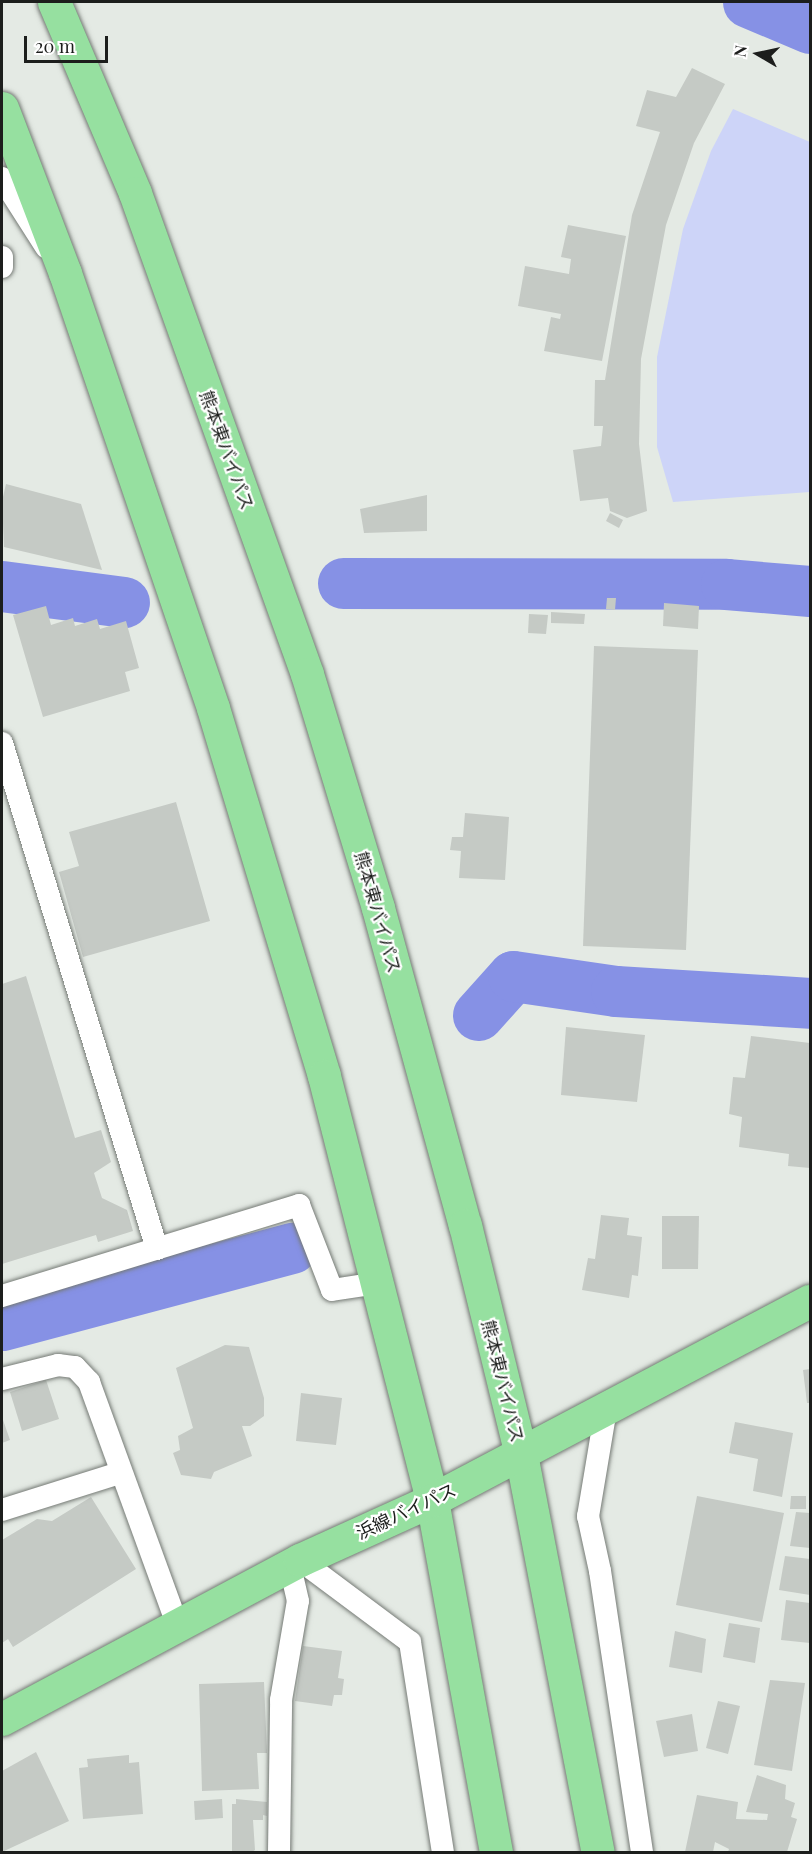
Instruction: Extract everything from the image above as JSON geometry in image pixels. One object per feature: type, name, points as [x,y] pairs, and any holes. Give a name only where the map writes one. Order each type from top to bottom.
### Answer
[{"type":"highway","name":"熊本東バイパス","points":[[54,2],[135,193],[307,674],[381,919],[465,1225],[521,1454],[598,1852]]},
{"type":"highway","points":[[2,108],[64,273],[213,708],[324,1076],[432,1500],[496,1852]]},
{"type":"highway","name":"浜線バイパス","points":[[2,1719],[295,1564],[432,1500],[521,1454],[810,1301]]},
{"type":"street","points":[[2,178],[17,207],[64,273]]},
{"type":"street","points":[[2,257],[2,267]]},
{"type":"street","points":[[2,743],[157,1249]]},
{"type":"street","points":[[2,1296],[299,1205],[332,1290],[378,1283]]},
{"type":"street","points":[[2,1379],[58,1365],[75,1368],[89,1382],[119,1473],[178,1626]]},
{"type":"street","points":[[606,1409],[588,1516],[600,1571],[642,1852]]},
{"type":"street","points":[[2,1510],[119,1473]]},
{"type":"street","points":[[279,1852],[281,1700],[298,1601],[295,1564]]},
{"type":"street","points":[[295,1564],[410,1642],[443,1852]]},
{"type":"shaded area","points":[[733,109],[810,142],[810,492],[673,502],[657,447],[657,357],[683,229],[711,151]]},
{"type":"building","points":[[692,68],[725,84],[694,143],[666,225],[641,359],[639,444],[647,511],[627,518],[610,511],[608,498],[580,501],[573,450],[601,446],[603,426],[594,426],[595,380],[605,380],[632,215],[660,132],[636,126],[647,90],[676,97]]},
{"type":"building","points":[[568,225],[626,236],[602,361],[544,351],[551,317],[560,319],[561,314],[518,306],[525,266],[569,274],[571,259],[561,257]]},
{"type":"building","points":[[6,484],[81,504],[102,570],[4,547],[2,501]]},
{"type":"building","points":[[427,495],[427,531],[364,533],[360,509]]},
{"type":"building","points":[[610,513],[623,520],[619,528],[606,521]]},
{"type":"building","points":[[607,598],[616,598],[615,610],[606,609]]},
{"type":"building","points":[[664,603],[699,606],[698,629],[663,626]]},
{"type":"building","points":[[46,606],[51,625],[73,618],[75,626],[97,619],[100,629],[126,621],[139,668],[125,672],[130,691],[43,717],[13,615]]},
{"type":"building","points":[[551,612],[585,614],[584,624],[551,623]]},
{"type":"building","points":[[529,614],[548,615],[546,634],[528,633]]},
{"type":"building","points":[[594,646],[698,650],[686,950],[583,946]]},
{"type":"building","points":[[176,802],[210,921],[83,957],[59,872],[79,866],[69,832]]},
{"type":"building","points":[[465,813],[509,817],[505,880],[459,878],[461,851],[450,850],[452,837],[463,837]]},
{"type":"building","points":[[26,976],[75,1138],[101,1130],[111,1162],[94,1173],[102,1198],[127,1210],[133,1231],[98,1242],[96,1235],[2,1264],[2,984]]},
{"type":"building","points":[[566,1027],[645,1035],[637,1102],[561,1095]]},
{"type":"building","points":[[751,1036],[810,1043],[810,1168],[788,1166],[789,1154],[739,1147],[742,1117],[729,1114],[733,1077],[745,1078]]},
{"type":"building","points":[[601,1215],[629,1218],[627,1235],[642,1237],[638,1276],[632,1275],[629,1298],[582,1290],[588,1258],[595,1259]]},
{"type":"building","points":[[662,1216],[699,1216],[698,1269],[662,1269]]},
{"type":"building","points":[[225,1345],[249,1347],[264,1398],[264,1416],[250,1426],[242,1426],[252,1456],[214,1472],[211,1479],[181,1475],[173,1453],[180,1450],[178,1436],[193,1428],[176,1368]]},
{"type":"building","points":[[810,1369],[810,1403],[807,1403],[803,1370]]},
{"type":"building","points":[[46,1380],[59,1419],[22,1431],[10,1392]]},
{"type":"building","points":[[301,1393],[342,1398],[336,1445],[296,1441]]},
{"type":"building","points":[[2,1417],[10,1440],[2,1443]]},
{"type":"building","points":[[735,1422],[793,1433],[782,1497],[753,1491],[758,1459],[729,1453]]},
{"type":"building","points":[[697,1496],[784,1513],[762,1622],[676,1605]]},
{"type":"building","points":[[791,1496],[806,1496],[806,1509],[790,1509]]},
{"type":"building","points":[[91,1497],[136,1569],[13,1647],[8,1639],[2,1643],[2,1540],[37,1519],[52,1521]]},
{"type":"building","points":[[796,1512],[810,1513],[810,1548],[790,1546]]},
{"type":"building","points":[[785,1556],[810,1559],[810,1595],[779,1590]]},
{"type":"building","points":[[786,1600],[810,1603],[810,1643],[781,1640]]},
{"type":"building","points":[[729,1623],[760,1628],[755,1663],[723,1657]]},
{"type":"building","points":[[675,1631],[706,1639],[702,1673],[669,1667]]},
{"type":"building","points":[[303,1646],[342,1651],[338,1678],[344,1679],[342,1695],[334,1695],[332,1706],[295,1701]]},
{"type":"building","points":[[770,1680],[805,1683],[792,1771],[754,1765]]},
{"type":"building","points":[[264,1682],[267,1753],[257,1753],[259,1789],[202,1791],[199,1684]]},
{"type":"building","points":[[718,1701],[740,1706],[728,1754],[706,1748]]},
{"type":"building","points":[[692,1714],[698,1751],[664,1757],[656,1721]]},
{"type":"building","points":[[36,1752],[69,1821],[2,1852],[2,1771]]},
{"type":"building","points":[[129,1755],[129,1763],[139,1762],[143,1814],[83,1819],[79,1768],[88,1767],[87,1759]]},
{"type":"building","points":[[757,1775],[786,1785],[785,1799],[795,1803],[791,1817],[797,1819],[787,1852],[728,1852],[729,1849],[715,1842],[713,1852],[685,1852],[697,1795],[738,1802],[736,1819],[767,1820],[768,1814],[746,1812]]},
{"type":"building","points":[[222,1799],[223,1818],[195,1820],[194,1801]]},
{"type":"building","points":[[236,1799],[267,1802],[267,1816],[263,1815],[263,1820],[253,1820],[255,1850],[252,1852],[232,1852],[232,1804],[236,1804]]},
{"type":"waterway","points":[[748,2],[810,28]]},
{"type":"waterway","points":[[343,583],[726,584],[810,591]]},
{"type":"waterway","points":[[2,586],[124,602]]},
{"type":"waterway","points":[[478,1015],[513,976],[616,991],[810,1003]]},
{"type":"waterway","points":[[2,1325],[292,1248]]}]
